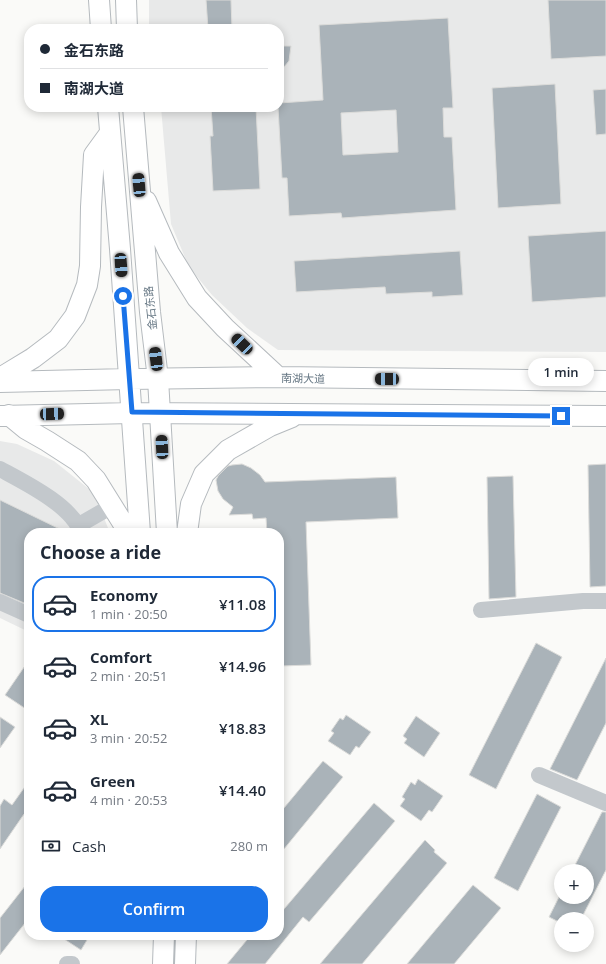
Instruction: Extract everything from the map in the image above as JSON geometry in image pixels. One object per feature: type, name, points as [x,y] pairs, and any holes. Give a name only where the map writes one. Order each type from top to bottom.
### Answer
[{"type":"main road","points":[[99,0],[101,24]]},
{"type":"main road","points":[[126,0],[127,24]]},
{"type":"main road","points":[[108,112],[140,528]]},
{"type":"main road","name":"金石东路","points":[[133,112],[150,312],[158,378],[167,528]]},
{"type":"main road","points":[[0,378],[34,358],[58,339],[75,316],[87,285],[90,266],[90,207],[94,155],[110,133]]},
{"type":"main road","points":[[139,185],[169,253],[197,298],[230,333],[278,378]]},
{"type":"main road","name":"南湖大道","points":[[0,382],[158,378],[606,381]]},
{"type":"main road","points":[[4,416],[132,412],[606,416]]},
{"type":"main road","points":[[188,528],[191,504],[204,474],[228,450],[270,426],[299,414]]},
{"type":"main road","points":[[4,416],[78,461],[96,480],[126,528]]},
{"type":"main road","points":[[163,964],[164,940]]},
{"type":"main road","points":[[185,964],[186,940]]},
{"type":"street","points":[[0,469],[39,490],[64,510],[79,528]]},
{"type":"street","points":[[81,528],[112,506]]},
{"type":"street","points":[[482,610],[583,601],[606,601]]},
{"type":"street","points":[[0,602],[24,613]]},
{"type":"street","points":[[539,775],[606,803]]},
{"type":"street","points":[[67,964],[72,964]]},
{"type":"shaded area","points":[[149,0],[606,0],[606,352],[278,350],[247,328],[212,295],[189,267],[171,224],[161,112],[284,112],[284,24],[149,24]]},
{"type":"shaded area","points":[[0,441],[17,444],[54,461],[94,493],[108,528],[24,528],[24,630],[0,618]]},
{"type":"building","points":[[206,0],[231,0],[232,24],[208,24]]},
{"type":"building","points":[[548,0],[606,0],[606,56],[551,59]]},
{"type":"building","points":[[448,18],[453,108],[443,108],[444,137],[452,137],[456,210],[342,218],[341,213],[289,216],[287,178],[282,178],[278,112],[284,112],[284,103],[323,100],[319,25]],"holes":[[[396,110],[398,152],[343,155],[341,113]]]},
{"type":"building","points":[[284,46],[291,46],[289,61],[284,67]]},
{"type":"building","points":[[555,84],[561,204],[498,208],[492,88]]},
{"type":"building","points":[[606,89],[606,134],[596,135],[593,90]]},
{"type":"building","points":[[211,112],[256,112],[260,189],[213,191],[210,136],[213,136]]},
{"type":"building","points":[[606,231],[606,297],[532,302],[528,236]]},
{"type":"building","points":[[460,251],[463,295],[432,297],[432,292],[386,294],[385,287],[296,292],[294,261]]},
{"type":"building","points":[[242,464],[251,468],[260,475],[265,482],[396,477],[398,518],[306,522],[311,665],[284,666],[284,528],[267,528],[266,518],[253,519],[252,514],[229,515],[233,507],[223,499],[218,491],[216,480],[228,466]]},
{"type":"building","points":[[606,464],[606,586],[590,587],[588,465]]},
{"type":"building","points":[[513,476],[516,597],[489,599],[487,477]]},
{"type":"building","points":[[0,500],[58,528],[24,528],[24,603],[0,593]]},
{"type":"building","points":[[536,643],[562,657],[496,789],[469,775]]},
{"type":"building","points":[[606,658],[606,723],[577,780],[550,769]]},
{"type":"building","points":[[24,667],[24,708],[5,695]]},
{"type":"building","points":[[346,715],[371,732],[359,748],[356,746],[350,755],[328,741],[334,733],[331,731],[340,718],[343,720]]},
{"type":"building","points":[[416,716],[440,733],[424,757],[404,743],[407,739],[403,736]]},
{"type":"building","points":[[0,717],[15,727],[0,748]]},
{"type":"building","points":[[323,761],[343,777],[284,849],[284,808]]},
{"type":"building","points":[[418,779],[443,796],[432,812],[429,810],[421,821],[400,806],[405,799],[402,797],[411,782],[415,785]]},
{"type":"building","points":[[24,788],[24,814],[0,849],[0,806],[4,799],[12,805]]},
{"type":"building","points":[[537,794],[561,807],[518,891],[494,878]]},
{"type":"building","points":[[374,803],[395,821],[309,922],[303,917],[265,964],[227,964],[247,940],[284,940],[284,909]]},
{"type":"building","points":[[602,812],[606,812],[606,870],[594,894],[594,864],[576,864]]},
{"type":"building","points":[[425,840],[435,850],[434,852],[447,863],[362,964],[320,964]]},
{"type":"building","points":[[473,885],[501,908],[454,964],[407,964]]},
{"type":"building","points":[[24,887],[24,924],[0,955],[0,918]]},
{"type":"building","points":[[556,904],[589,904],[585,912],[554,912],[554,920],[549,917]]},
{"type":"building","points":[[66,940],[87,940],[81,950]]},
{"type":"route","points":[[123,296],[132,412],[561,416]]}]
